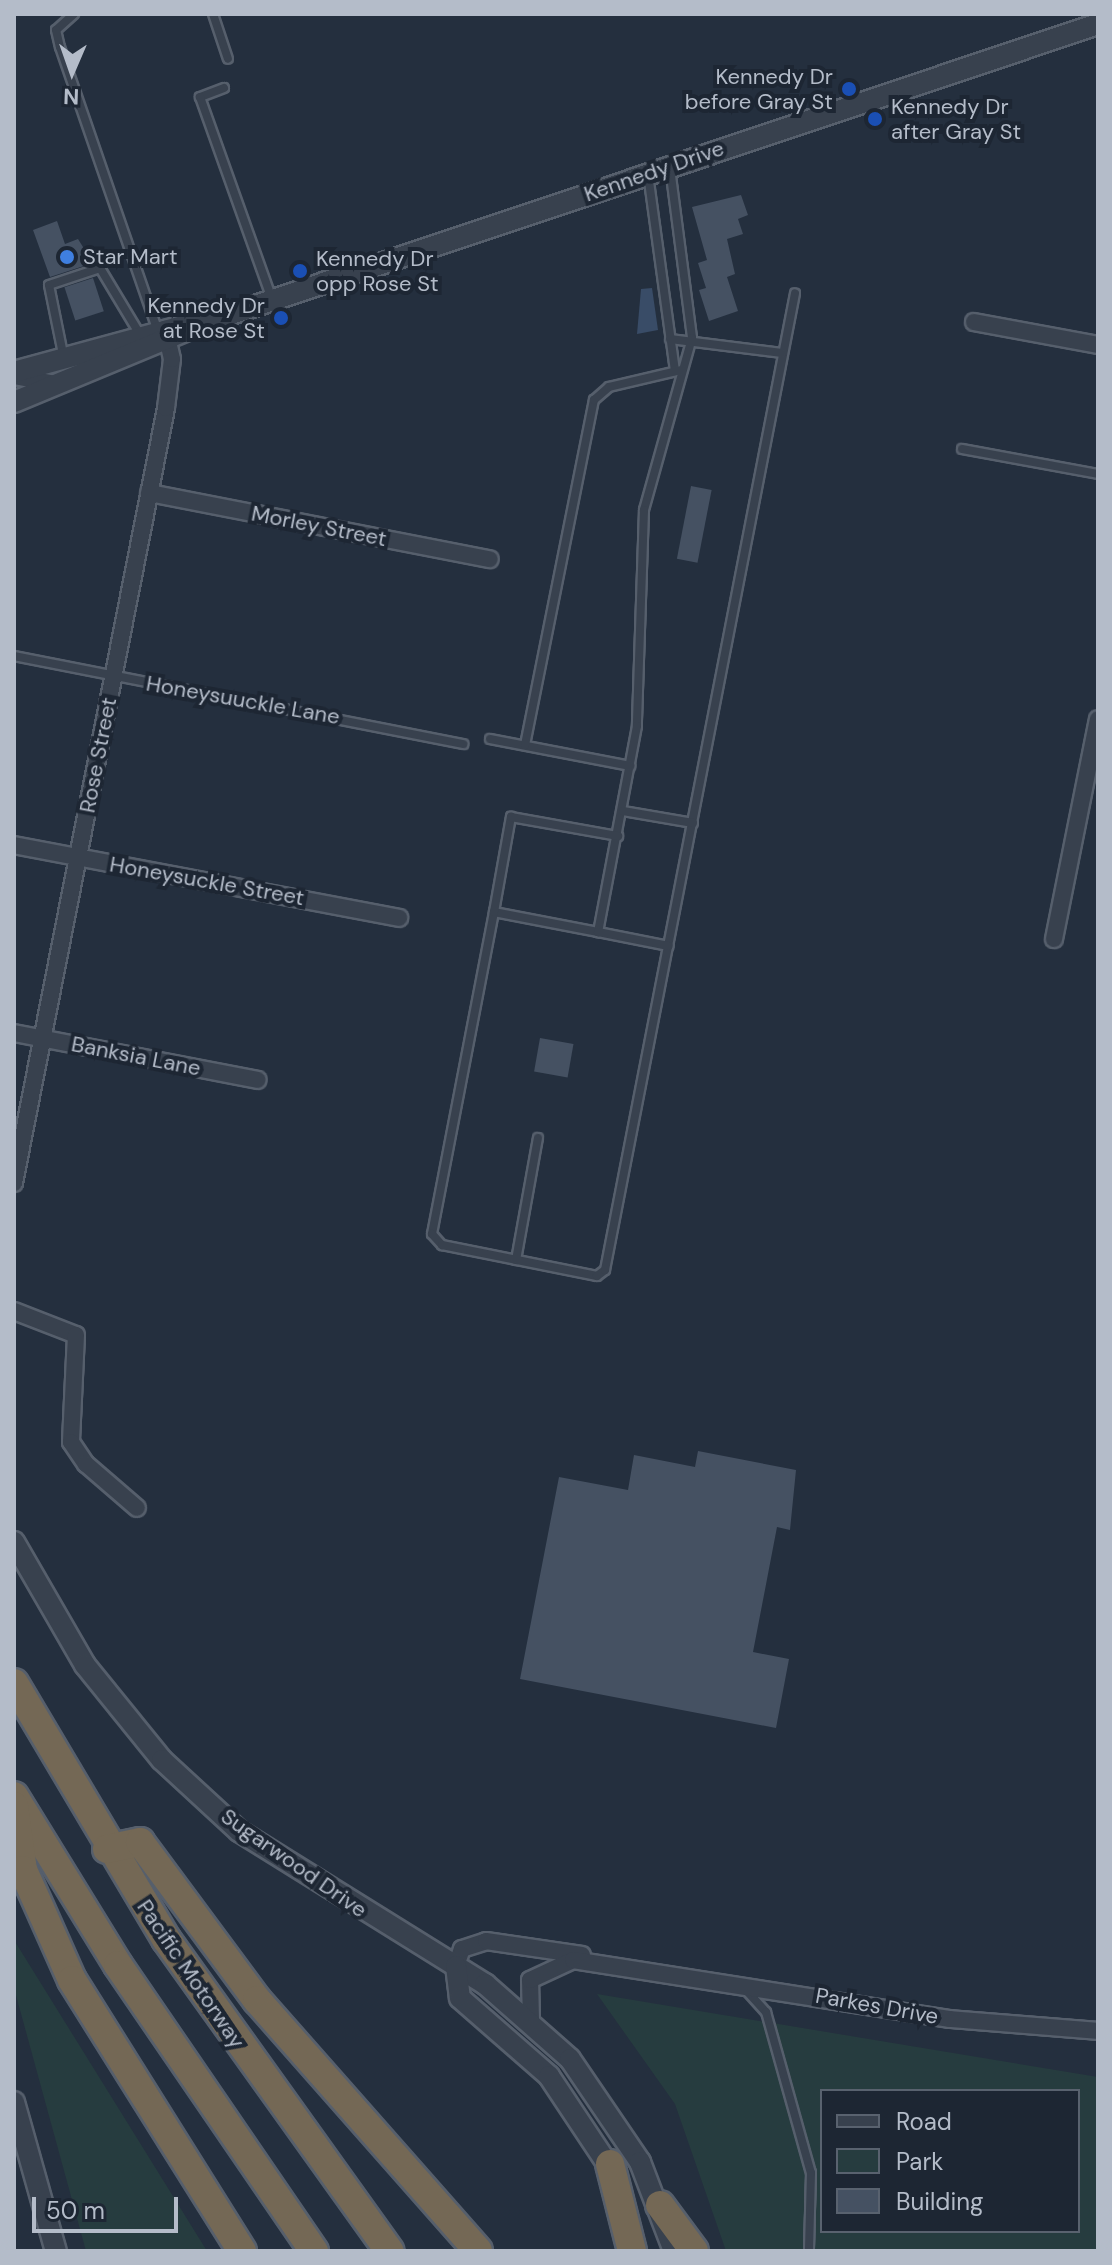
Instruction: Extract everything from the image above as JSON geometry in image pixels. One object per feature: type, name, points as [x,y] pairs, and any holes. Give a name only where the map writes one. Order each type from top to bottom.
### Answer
[{"type":"highway","name":"Pacific Motorway","points":[[14,1683],[107,1849],[389,2251]]},
{"type":"highway","points":[[14,1796],[135,1990],[314,2251]]},
{"type":"highway","points":[[14,1806],[23,1870],[72,1980],[242,2251]]},
{"type":"highway","points":[[107,1849],[140,1842],[257,2000],[478,2251]]},
{"type":"highway","points":[[610,2164],[632,2251]]},
{"type":"highway","points":[[660,2205],[694,2251]]},
{"type":"street","name":"Kennedy Drive","points":[[14,374],[63,354],[210,321],[1098,24]]},
{"type":"street","points":[[974,322],[1098,345]]},
{"type":"street","name":"Kennedy Drive","points":[[14,402],[61,384],[157,333]]},
{"type":"street","name":"Rose Street","points":[[14,1183],[45,1039],[172,368],[157,333]]},
{"type":"street","points":[[14,374],[61,384]]},
{"type":"street","name":"Morley Street","points":[[149,493],[490,559]]},
{"type":"street","points":[[1054,939],[1098,719]]},
{"type":"street","name":"Honeysuckle Street","points":[[14,845],[399,918]]},
{"type":"street","name":"Banksia Lane","points":[[14,1033],[257,1080]]},
{"type":"street","points":[[14,1311],[76,1335],[71,1442],[86,1464],[137,1508]]},
{"type":"street","name":"Sugarwood Drive","points":[[14,1542],[85,1665],[162,1760],[239,1831],[456,1966],[531,2020],[605,2102],[660,2205],[674,2251]]},
{"type":"street","name":"Parkes Drive","points":[[456,1966],[462,1949],[494,1940],[657,1970]]},
{"type":"street","name":"Parkes Drive","points":[[531,2020],[527,1989],[547,1966],[573,1960],[737,1981],[950,2019],[1098,2031]]},
{"type":"street","points":[[456,1966],[460,1998],[549,2076],[610,2164],[644,2251]]},
{"type":"street","points":[[14,2102],[56,2251]]},
{"type":"lane","points":[[74,14],[56,30],[60,47],[157,333]]},
{"type":"lane","points":[[213,14],[228,59]]},
{"type":"lane","points":[[224,88],[200,97],[272,300]]},
{"type":"lane","points":[[598,932],[630,766],[644,510],[678,371],[692,338],[669,166]]},
{"type":"lane","points":[[648,173],[670,339],[678,371]]},
{"type":"lane","points":[[63,354],[49,285],[100,268],[157,333]]},
{"type":"lane","points":[[618,836],[511,817],[432,1234],[442,1245],[597,1276],[605,1270],[795,293]]},
{"type":"lane","points":[[670,339],[692,338],[782,353]]},
{"type":"lane","points":[[525,745],[594,400],[609,387],[678,371]]},
{"type":"lane","points":[[962,449],[1098,474]]},
{"type":"lane","name":"Honeysuuckle Lane","points":[[14,656],[463,744]]},
{"type":"lane","points":[[490,739],[630,766]]},
{"type":"lane","points":[[623,811],[693,823]]},
{"type":"lane","points":[[494,912],[669,946]]},
{"type":"lane","points":[[516,1260],[538,1138]]},
{"type":"lane","points":[[737,1981],[766,2012],[811,2173],[809,2251]]},
{"type":"green space","points":[[14,1940],[207,2251],[86,2251],[14,1988]]},
{"type":"green space","points":[[597,1994],[1098,2077],[1098,2251],[726,2251],[675,2104]]},
{"type":"water","points":[[652,288],[658,330],[637,334],[641,289]]},
{"type":"building","points":[[741,195],[748,215],[738,219],[743,234],[727,239],[735,274],[727,277],[738,311],[709,321],[699,290],[706,288],[698,263],[707,260],[692,207]]},
{"type":"building","name":"Star Mart","points":[[57,221],[65,244],[78,239],[93,263],[50,277],[33,230]]},
{"type":"building","points":[[93,278],[104,311],[75,321],[64,287]]},
{"type":"building","points":[[691,486],[712,490],[697,563],[677,559]]},
{"type":"building","points":[[540,1038],[573,1044],[568,1077],[534,1071]]},
{"type":"building","points":[[698,1451],[796,1470],[790,1530],[777,1527],[753,1652],[789,1659],[776,1728],[520,1679],[559,1477],[628,1490],[634,1455],[695,1467]]},
{"type":"place","name":"Kennedy Dr before Gray St","points":[[849,89]]},
{"type":"place","name":"Kennedy Dr after Gray St","points":[[875,119]]},
{"type":"place","name":"Star Mart","points":[[67,257]]},
{"type":"place","name":"Kennedy Dr opp Rose St","points":[[300,271]]},
{"type":"place","name":"Kennedy Dr at Rose St","points":[[281,318]]}]
